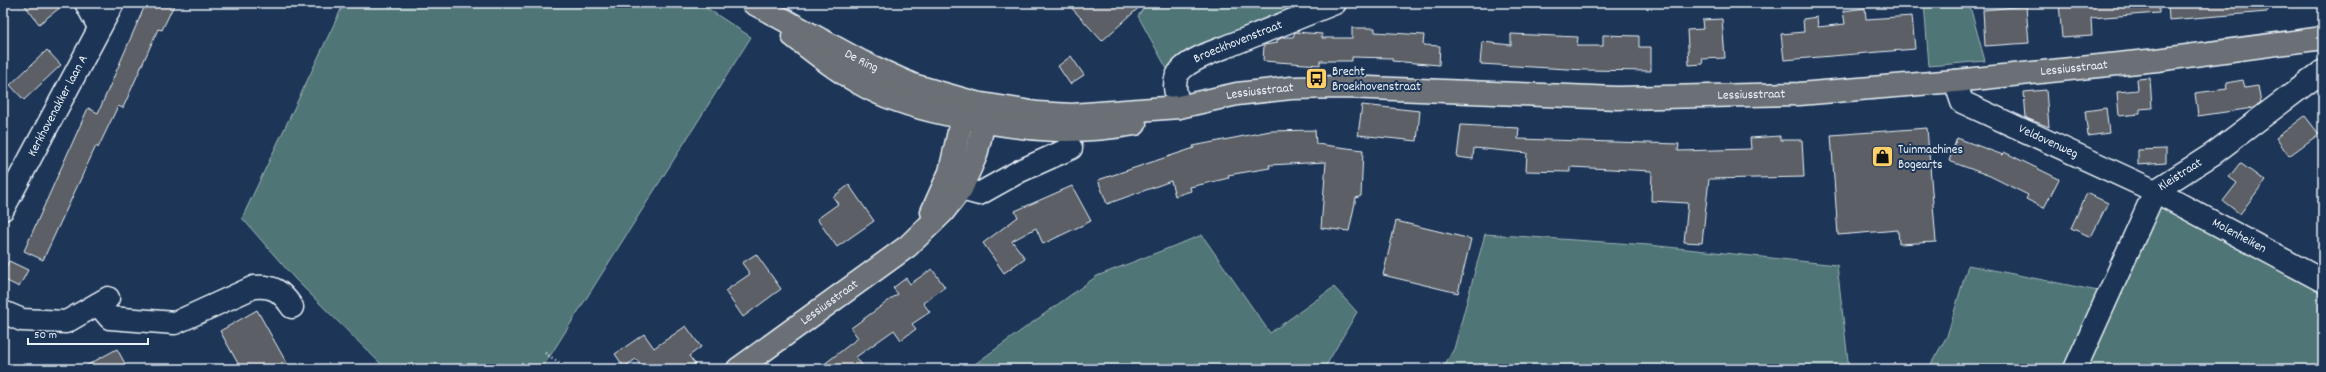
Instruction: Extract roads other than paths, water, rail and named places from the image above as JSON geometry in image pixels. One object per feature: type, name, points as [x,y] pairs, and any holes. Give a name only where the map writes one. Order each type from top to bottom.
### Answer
[{"type":"main road","name":"De Ring","points":[[758,6],[812,52],[848,76],[889,98],[916,108],[974,114]]},
{"type":"main road","name":"De Ring","points":[[758,6],[868,65],[939,94],[974,114]]},
{"type":"main road","name":"Lessiusstraat","points":[[974,114],[1061,132],[1100,130],[1139,124],[1179,107],[1238,94],[1291,88],[1345,87],[1617,98],[1736,97],[1799,94],[1955,81],[2157,60],[2323,38]]},
{"type":"main road","name":"Lessiusstraat","points":[[738,369],[908,246],[943,212],[962,189],[976,155],[974,114]]},
{"type":"main road","name":"Lessiusstraat","points":[[920,234],[938,201],[974,114]]},
{"type":"street","points":[[86,3],[98,27]]},
{"type":"street","name":"Kerkhovenakker laan A","points":[[3,209],[98,27],[113,3]]},
{"type":"street","name":"Broeckhovenstraat","points":[[1179,107],[1175,89],[1176,78],[1180,70],[1213,52],[1335,3]]},
{"type":"street","name":"Kleistraat","points":[[2075,369],[2155,191],[2213,154],[2323,71]]},
{"type":"street","name":"Veldovenweg","points":[[1955,81],[1962,102],[2155,191]]},
{"type":"street","points":[[962,189],[979,194],[1070,148]]},
{"type":"street","name":"Molenheiken","points":[[2155,191],[2323,281]]},
{"type":"street","points":[[3,312],[22,320],[66,322],[103,301],[110,318],[175,323],[254,287],[267,286],[284,296],[292,307]]},
{"type":"place","name":"Brecht Broekhovenstraat","points":[[1316,79]]},
{"type":"place","name":"Tuinmachines Bogearts","points":[[1882,157]]}]
